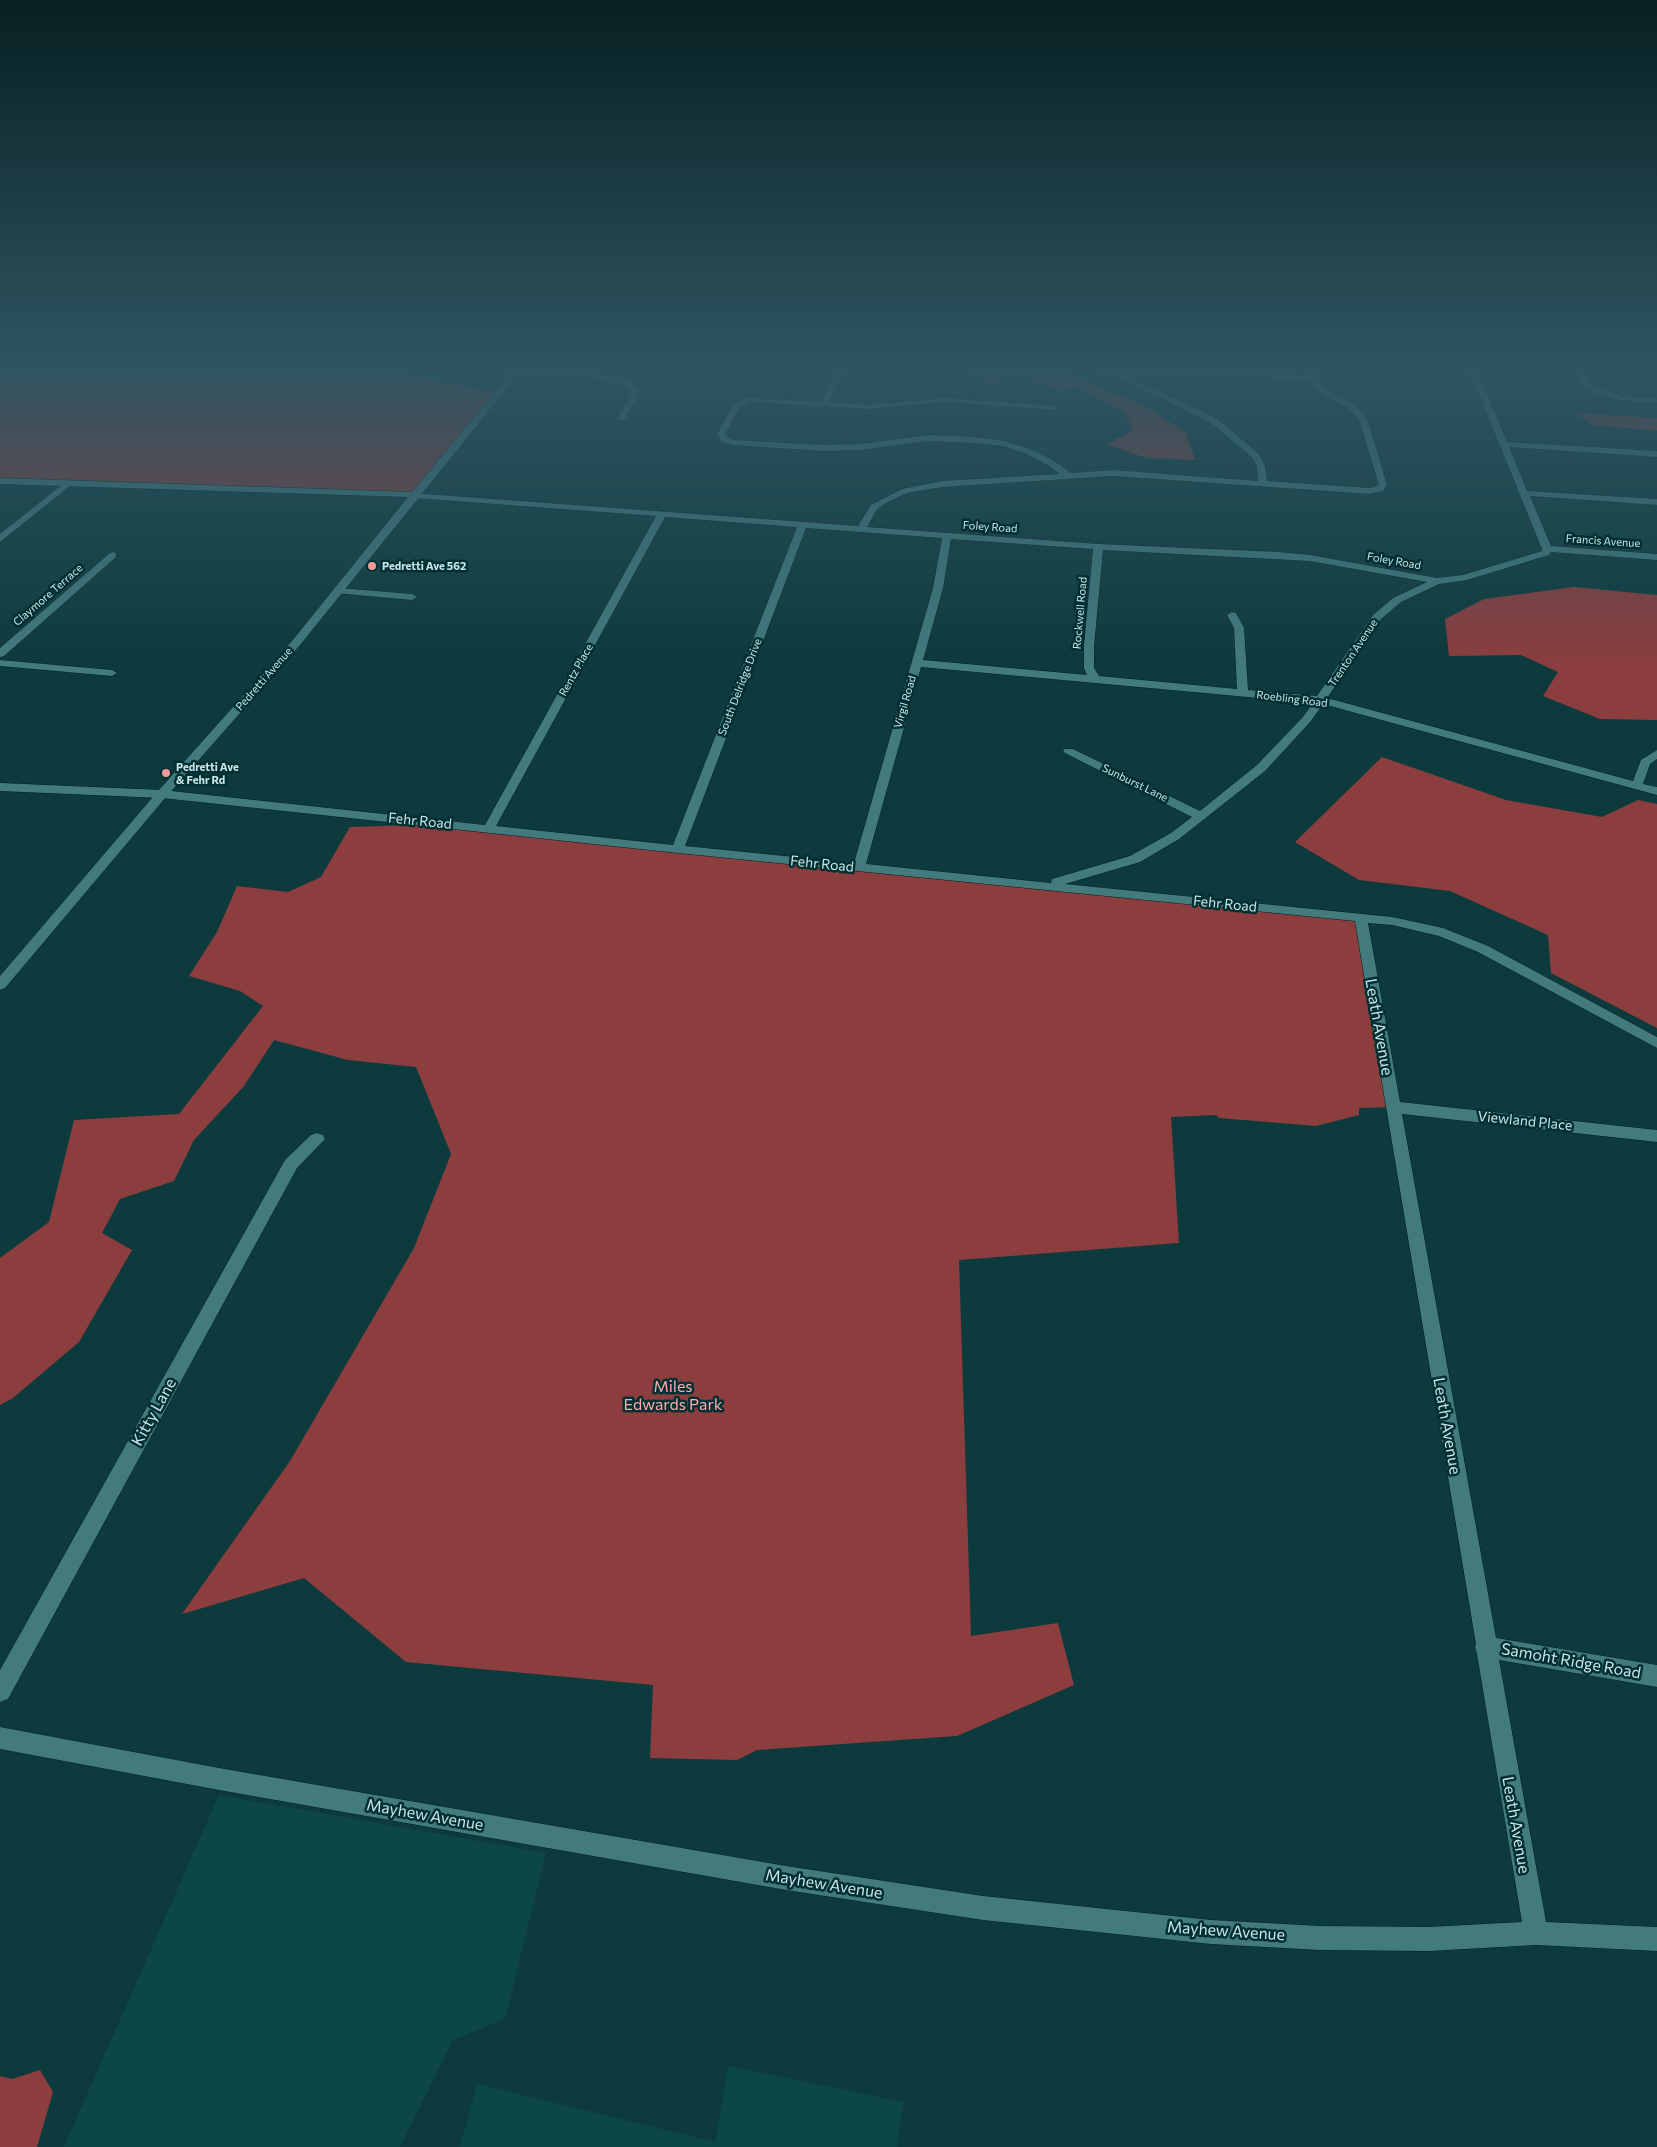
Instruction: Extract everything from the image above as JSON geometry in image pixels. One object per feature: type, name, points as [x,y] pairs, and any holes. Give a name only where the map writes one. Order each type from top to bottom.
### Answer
[{"type":"street","name":"Pedretti Avenue","points":[[0,985],[162,794],[233,715],[339,591],[438,467]]},
{"type":"street","points":[[1057,467],[1069,476]]},
{"type":"street","points":[[1261,467],[1263,483]]},
{"type":"street","points":[[862,528],[868,516],[878,504],[896,494],[919,487],[942,484],[1129,474],[1364,490],[1380,489],[1383,485],[1377,467]]},
{"type":"street","points":[[1513,467],[1547,549]]},
{"type":"street","name":"Foley Road","points":[[0,481],[415,495],[1098,547],[1279,555],[1310,558],[1437,580]]},
{"type":"street","points":[[0,539],[68,484]]},
{"type":"street","points":[[1524,493],[1657,502]]},
{"type":"street","name":"Rentz Place","points":[[489,828],[662,513]]},
{"type":"street","name":"South Delridge Drive","points":[[678,849],[803,524]]},
{"type":"street","name":"Virgil Road","points":[[859,868],[938,588],[947,535]]},
{"type":"street","name":"Rockwell Road","points":[[1095,680],[1089,668],[1089,646],[1098,547]]},
{"type":"street","name":"Francis Avenue","points":[[1547,549],[1657,557]]},
{"type":"street","name":"Trenton Avenue","points":[[1044,885],[1076,878],[1135,858],[1175,836],[1262,768],[1285,744],[1320,700],[1377,617],[1397,600],[1437,580],[1464,578],[1493,570],[1543,555],[1547,549]]},
{"type":"street","name":"Claymore Terrace","points":[[0,654],[113,555]]},
{"type":"street","points":[[339,591],[412,597]]},
{"type":"street","points":[[1232,615],[1239,628],[1243,693]]},
{"type":"street","points":[[0,663],[112,673]]},
{"type":"street","name":"Roebling Road","points":[[916,663],[1320,700],[1657,791]]},
{"type":"street","name":"Sunburst Lane","points":[[1069,751],[1200,816]]},
{"type":"street","points":[[1636,785],[1645,762],[1657,754]]},
{"type":"street","name":"Fehr Road","points":[[0,787],[162,794],[1392,922],[1443,932],[1483,949],[1657,1043]]},
{"type":"street","name":"Leath Avenue","points":[[1361,919],[1485,1647],[1536,1933]]},
{"type":"street","name":"Viewland Place","points":[[1393,1107],[1657,1136]]},
{"type":"street","name":"Kitty Lane","points":[[0,1691],[292,1164],[317,1139]]},
{"type":"street","name":"Samoht Ridge Road","points":[[1485,1647],[1657,1676]]},
{"type":"street","name":"Mayhew Avenue","points":[[0,1738],[229,1781],[786,1878],[991,1909],[1211,1932],[1320,1938],[1429,1939],[1536,1933],[1657,1938]]},
{"type":"shaded area","points":[[219,1795],[546,1853],[505,2019],[453,2040],[400,2147],[64,2147]]},
{"type":"shaded area","points":[[728,2066],[903,2102],[897,2147],[460,2147],[477,2084],[715,2142]]},
{"type":"green space","points":[[0,467],[438,467],[415,495],[0,481]]},
{"type":"green space","points":[[1574,587],[1657,595],[1657,720],[1600,719],[1543,696],[1558,672],[1521,655],[1449,656],[1445,619],[1484,599]]},
{"type":"green space","points":[[1382,757],[1506,800],[1602,817],[1638,800],[1657,804],[1657,1028],[1551,973],[1548,935],[1450,891],[1359,880],[1295,842]]},
{"type":"green space","name":"Miles Edwards Park","points":[[449,824],[1361,919],[1393,1107],[1359,1108],[1359,1115],[1316,1126],[1219,1118],[1216,1115],[1171,1117],[1179,1243],[959,1260],[971,1636],[1058,1623],[1074,1685],[957,1736],[757,1750],[737,1760],[650,1758],[653,1685],[406,1662],[304,1578],[182,1614],[290,1461],[414,1248],[451,1154],[416,1067],[348,1060],[274,1040],[244,1086],[194,1140],[174,1181],[120,1199],[102,1233],[132,1250],[79,1342],[13,1398],[0,1405],[0,1258],[49,1222],[74,1120],[179,1114],[263,1006],[240,991],[189,976],[217,932],[237,886],[288,892],[321,877],[350,827]]},
{"type":"green space","points":[[40,2070],[53,2092],[37,2147],[0,2147],[0,2076],[12,2079]]},
{"type":"place","name":"Pedretti Ave 562","points":[[372,566]]},
{"type":"place","name":"Pedretti Ave & Fehr Rd","points":[[166,773]]}]
